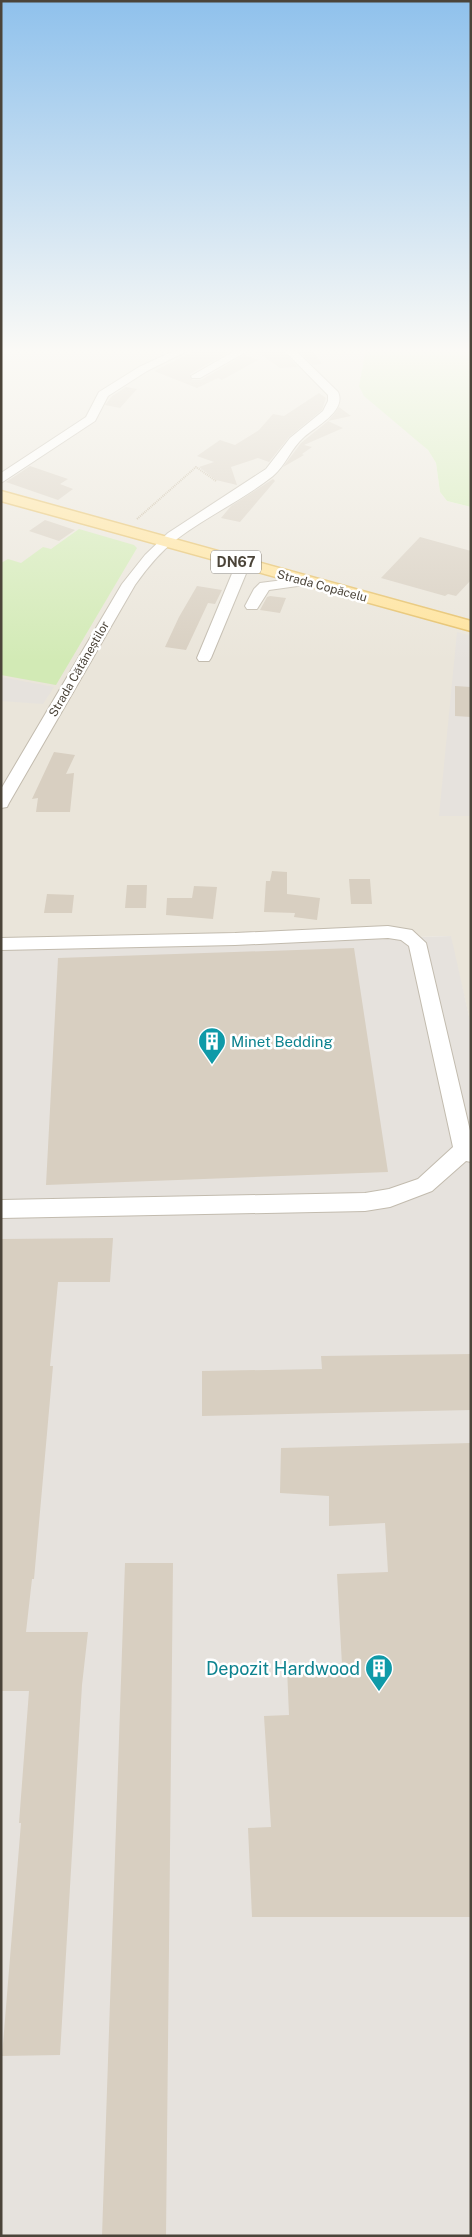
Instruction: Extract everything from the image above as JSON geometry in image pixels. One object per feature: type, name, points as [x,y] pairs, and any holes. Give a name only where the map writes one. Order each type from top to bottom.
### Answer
[{"type":"main road","name":"Strada Copăcelu","points":[[1,496],[471,626]]},
{"type":"street","points":[[1,479],[40,453]]},
{"type":"street","name":"Strada Cătăneștilor","points":[[2,799],[129,584],[151,557],[166,542],[272,471],[284,453]]},
{"type":"street","points":[[204,658],[244,564]]},
{"type":"street","points":[[252,606],[261,588],[265,586],[307,581]]},
{"type":"street","points":[[1,944],[225,940],[388,932],[406,934],[417,943],[467,1152],[425,1185],[390,1198],[365,1202],[1,1209]]},
{"type":"path","points":[[124,531],[196,467],[216,481]]},
{"type":"shaded area","points":[[1,453],[430,453],[436,463],[440,492],[447,501],[471,507],[471,1025],[450,936],[1,949]]},
{"type":"shaded area","points":[[457,632],[471,636],[471,816],[439,816]]},
{"type":"shaded area","points":[[1,677],[54,687],[43,704],[1,701]]},
{"type":"shaded area","points":[[451,936],[471,1025],[471,2236],[1,2236],[1,949]]},
{"type":"green space","points":[[430,453],[471,453],[471,507],[447,501],[440,492],[436,463]]},
{"type":"green space","points":[[79,529],[134,545],[137,548],[56,685],[1,675],[1,563],[8,559],[21,563],[43,547],[51,549]]},
{"type":"building","points":[[201,453],[276,453],[269,462],[258,458],[231,467],[237,485],[216,480],[199,467],[214,462],[197,456]]},
{"type":"building","points":[[293,453],[304,455],[283,467]]},
{"type":"building","points":[[30,466],[68,479],[60,484],[73,489],[58,500],[6,482]]},
{"type":"building","points":[[273,479],[275,481],[240,522],[221,518],[231,506]]},
{"type":"building","points":[[45,520],[75,530],[59,541],[29,531]]},
{"type":"building","points":[[420,537],[471,551],[471,580],[456,596],[448,594],[445,596],[381,578]]},
{"type":"building","points":[[197,586],[222,590],[215,604],[208,603],[186,650],[165,647],[179,617]]},
{"type":"building","points":[[267,597],[286,598],[280,613],[260,610]]},
{"type":"building","points":[[455,686],[471,687],[471,717],[455,716]]},
{"type":"building","points":[[54,752],[75,755],[66,774],[74,773],[70,812],[36,812],[38,798],[32,799]]},
{"type":"building","points":[[272,871],[287,872],[287,894],[320,898],[317,920],[294,917],[295,913],[264,912],[266,881],[270,881]]},
{"type":"building","points":[[349,879],[370,879],[372,904],[351,904]]},
{"type":"building","points":[[127,885],[147,885],[146,908],[125,908]]},
{"type":"building","points":[[194,886],[217,887],[213,919],[166,915],[167,898],[192,898]]},
{"type":"building","points":[[47,894],[74,895],[72,913],[44,913]]},
{"type":"building","name":"Minet Bedding","points":[[354,948],[388,1172],[46,1185],[58,958]]},
{"type":"building","points":[[113,1238],[110,1282],[58,1282],[50,1366],[53,1366],[34,1579],[32,1579],[26,1632],[88,1632],[82,1685],[60,2055],[2,2056],[21,1823],[19,1823],[29,1691],[1,1691],[1,1239]]},
{"type":"building","points":[[471,1354],[471,1410],[202,1416],[202,1371],[322,1369],[321,1356]]},
{"type":"building","name":"Depozit Hardwood","points":[[471,1443],[471,1917],[252,1917],[248,1828],[271,1827],[264,1716],[289,1715],[287,1668],[342,1665],[337,1574],[388,1572],[385,1523],[329,1526],[329,1496],[280,1493],[281,1448]]},
{"type":"building","points":[[125,1563],[173,1563],[166,2236],[102,2236]]},
{"type":"place","name":"Minet Bedding","points":[[212,1065]]},
{"type":"place","name":"Depozit Hardwood","points":[[379,1692]]}]
